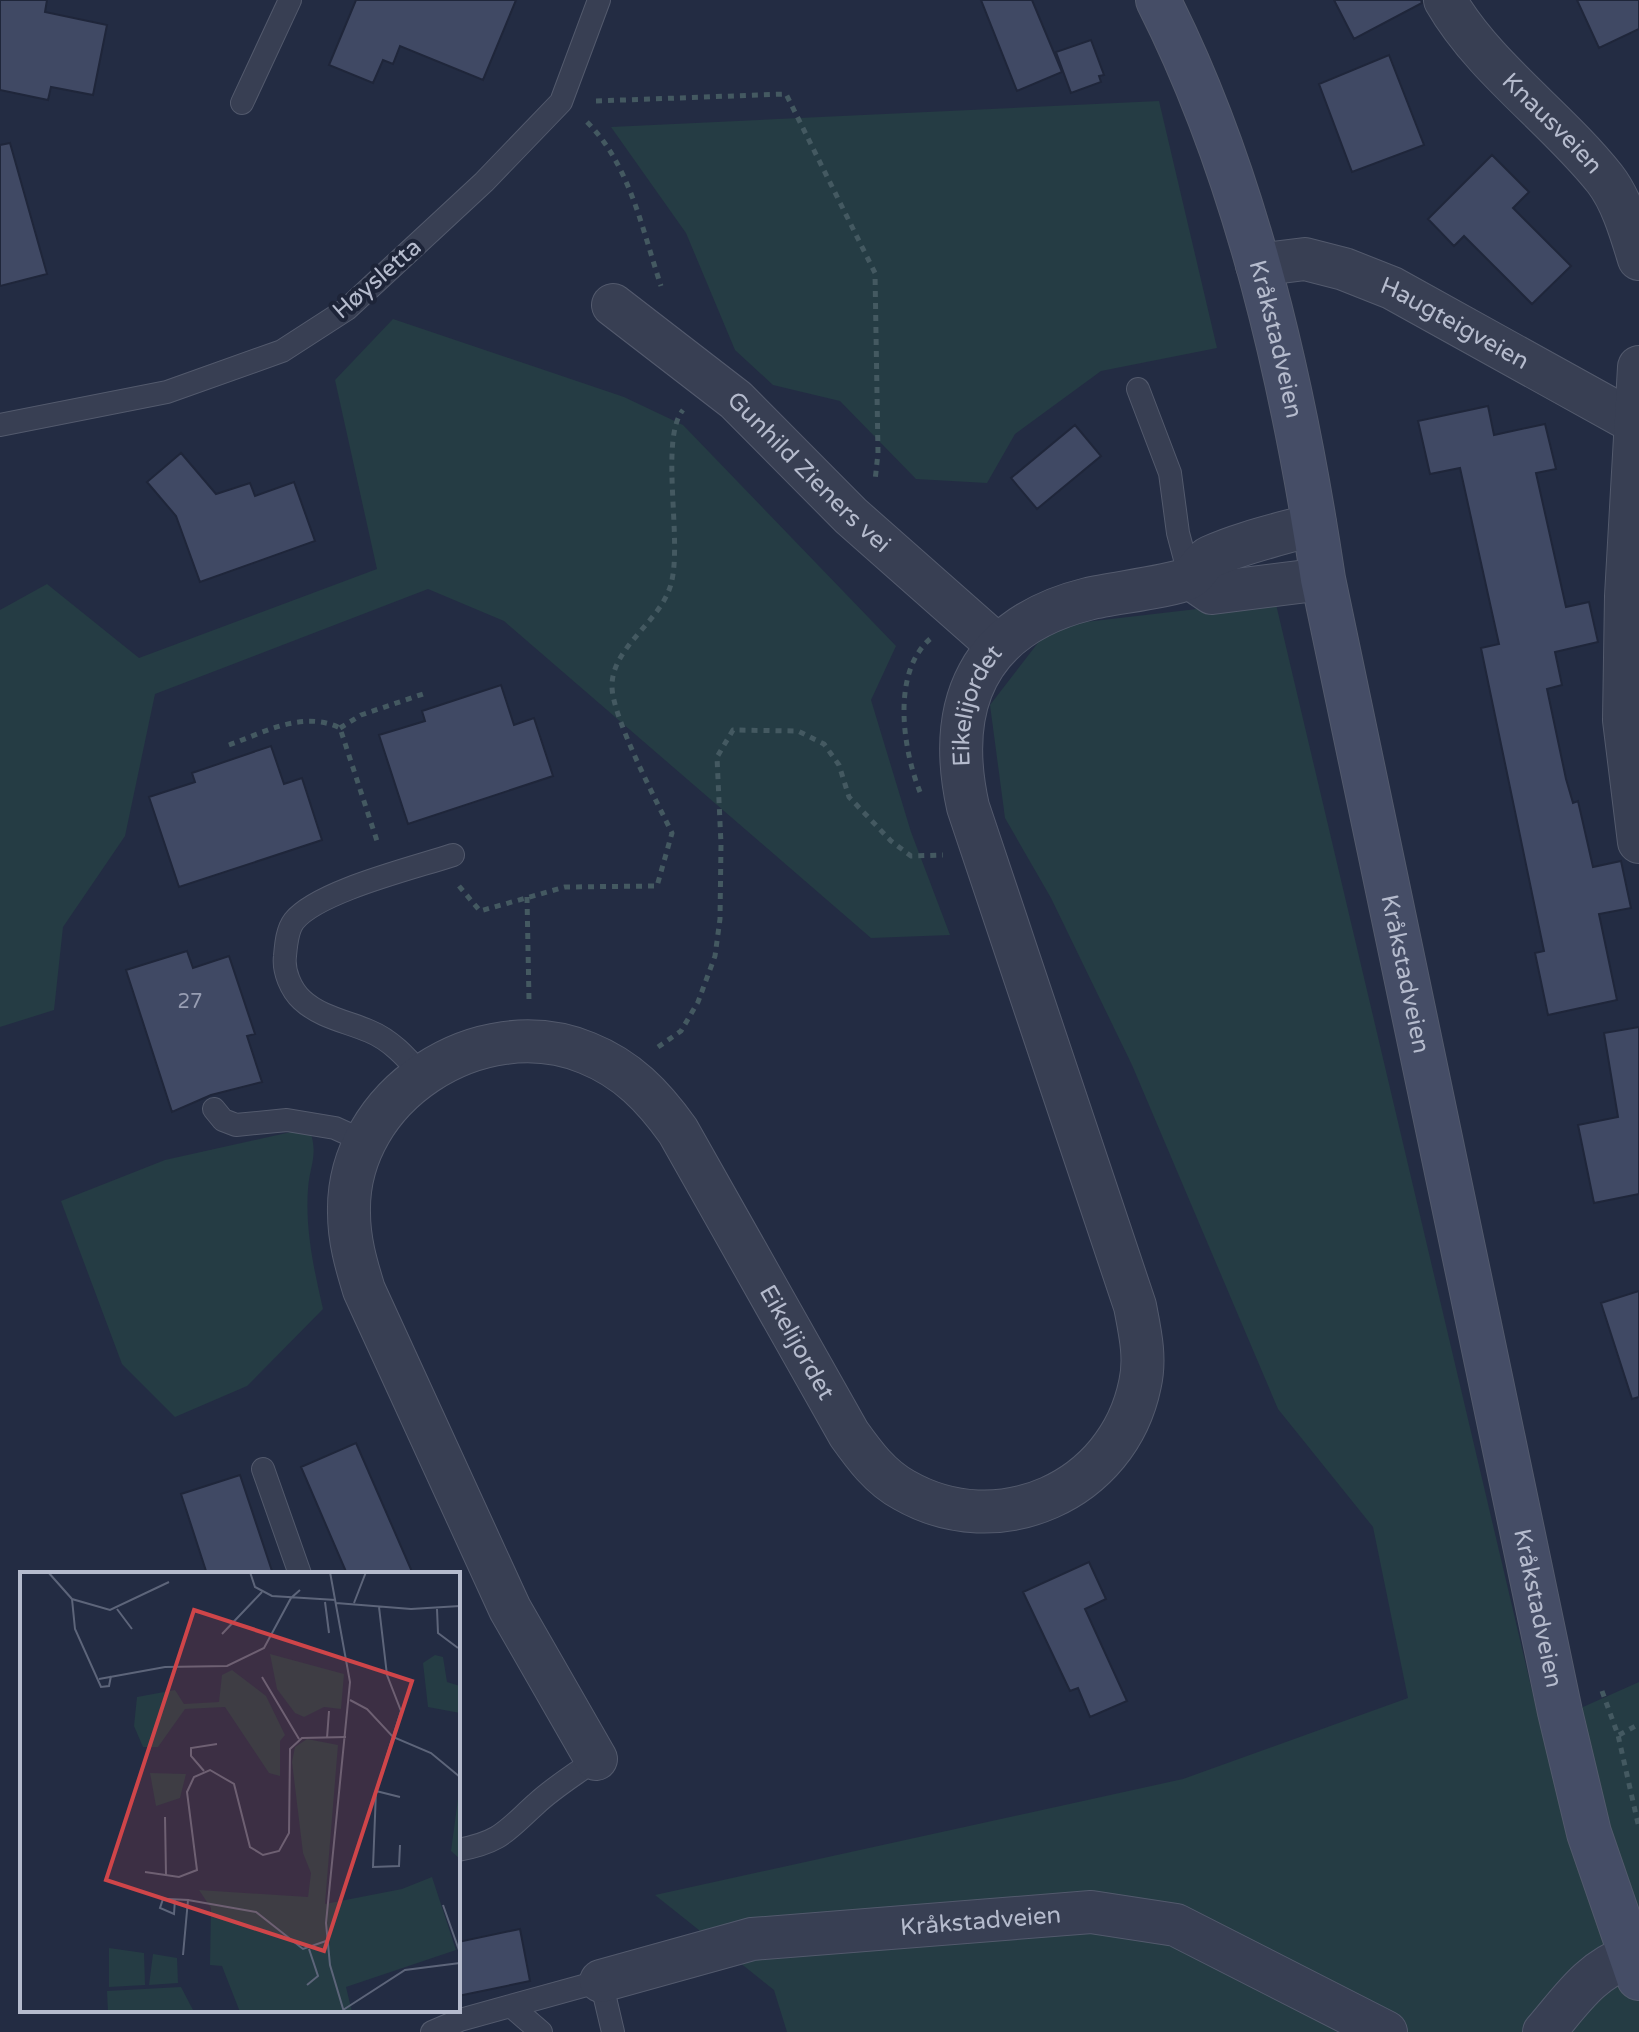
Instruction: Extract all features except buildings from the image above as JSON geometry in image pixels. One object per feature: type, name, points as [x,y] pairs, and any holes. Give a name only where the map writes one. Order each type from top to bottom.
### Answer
[{"type":"main road","name":"Kråkstadveien","points":[[1158,0],[1219,142],[1257,265],[1315,524],[1323,579],[1560,1712],[1589,1833],[1634,1967]]},
{"type":"street","name":"Knausveien","points":[[1445,0],[1525,96],[1607,181],[1630,228],[1639,259]]},
{"type":"street","name":"Haugteigveien","points":[[1257,265],[1305,259],[1344,269],[1392,288],[1636,424]]},
{"type":"street","name":"Gunhild Zieners vei","points":[[613,305],[736,400],[869,532],[997,645]]},
{"type":"street","points":[[1638,832],[1624,720],[1639,367]]},
{"type":"street","name":"Eikelijordet","points":[[596,1759],[510,1609],[364,1290],[352,1251],[348,1210],[355,1169],[366,1142],[395,1097],[421,1074],[463,1052],[504,1042],[559,1045],[585,1052],[622,1071],[654,1097],[678,1131],[849,1434],[872,1464],[901,1489],[925,1500],[974,1513],[1013,1511],[1037,1503],[1083,1480],[1110,1453],[1130,1420],[1141,1382],[1143,1344],[1135,1306],[968,807],[959,767],[961,729],[971,691],[997,645],[1016,629],[1050,611],[1086,600],[1190,578],[1207,558],[1315,524]]},
{"type":"street","points":[[1190,578],[1212,593],[1323,579]]},
{"type":"street","name":"Kråkstadveien","points":[[601,1981],[752,1939],[1091,1912],[1176,1925],[1386,2032]]},
{"type":"street","name":"Kråkstadveien","points":[[1544,2032],[1583,1983],[1597,1971],[1634,1967]]},
{"type":"lane","points":[[242,103],[290,0]]},
{"type":"lane","name":"Høysletta","points":[[0,425],[167,392],[282,351],[347,309],[484,182],[561,102],[599,0]]},
{"type":"lane","points":[[1138,389],[1170,473],[1178,533],[1190,578]]},
{"type":"lane","points":[[421,1074],[400,1050],[373,1032],[303,1001],[293,988],[284,966],[292,923],[306,910],[389,875],[445,858]]},
{"type":"lane","points":[[214,1109],[223,1120],[236,1125],[287,1120],[335,1128],[366,1142]]},
{"type":"lane","points":[[263,1469],[299,1572]]},
{"type":"lane","name":"Eikelijordet","points":[[460,1850],[487,1845],[503,1836],[536,1804],[596,1759]]},
{"type":"lane","points":[[601,1981],[613,2032]]},
{"type":"lane","name":"Kråkstadveien","points":[[432,2032],[601,1981]]},
{"type":"lane","points":[[511,2006],[541,2032]]},
{"type":"path","points":[[561,102],[786,94],[875,273],[878,453],[869,532]]},
{"type":"path","points":[[445,858],[480,911],[565,887],[657,886],[672,833],[642,771],[612,687],[614,672],[624,654],[663,609],[672,581],[675,513],[672,433],[687,406]]},
{"type":"path","points":[[340,728],[361,715],[426,693]]},
{"type":"path","points":[[229,745],[305,719],[324,720],[340,728],[389,875]]},
{"type":"path","points":[[654,1050],[681,1031],[698,1002],[715,956],[720,919],[721,844],[717,757],[733,730],[798,731],[824,744],[839,765],[849,797],[866,817],[911,856],[923,857]]},
{"type":"path","points":[[527,897],[529,1008]]},
{"type":"path","points":[[1596,1679],[1618,1735],[1639,1828]]},
{"type":"path","points":[[1618,1735],[1639,1724]]},
{"type":"shaded area","points":[[1159,101],[1217,348],[1101,371],[1015,434],[987,483],[916,479],[840,401],[773,385],[735,350],[686,233],[611,127]]},
{"type":"shaded area","points":[[393,319],[624,397],[683,425],[896,646],[871,700],[911,832],[950,935],[871,938],[504,621],[428,589],[155,694],[125,836],[63,927],[54,1010],[0,1027],[0,610],[47,584],[139,658],[377,569],[335,380]]},
{"type":"shaded area","points":[[1275,600],[1537,1712],[1583,1707],[1639,1682],[1639,2032],[787,2032],[774,1990],[655,1895],[1183,1779],[1408,1698],[1373,1527],[1278,1409],[1132,1065],[1051,898],[1005,818],[990,705],[1051,626]]},
{"type":"shaded area","points":[[309,1128],[314,1152],[308,1189],[309,1234],[323,1309],[247,1386],[175,1417],[122,1364],[61,1201],[165,1160]]}]
